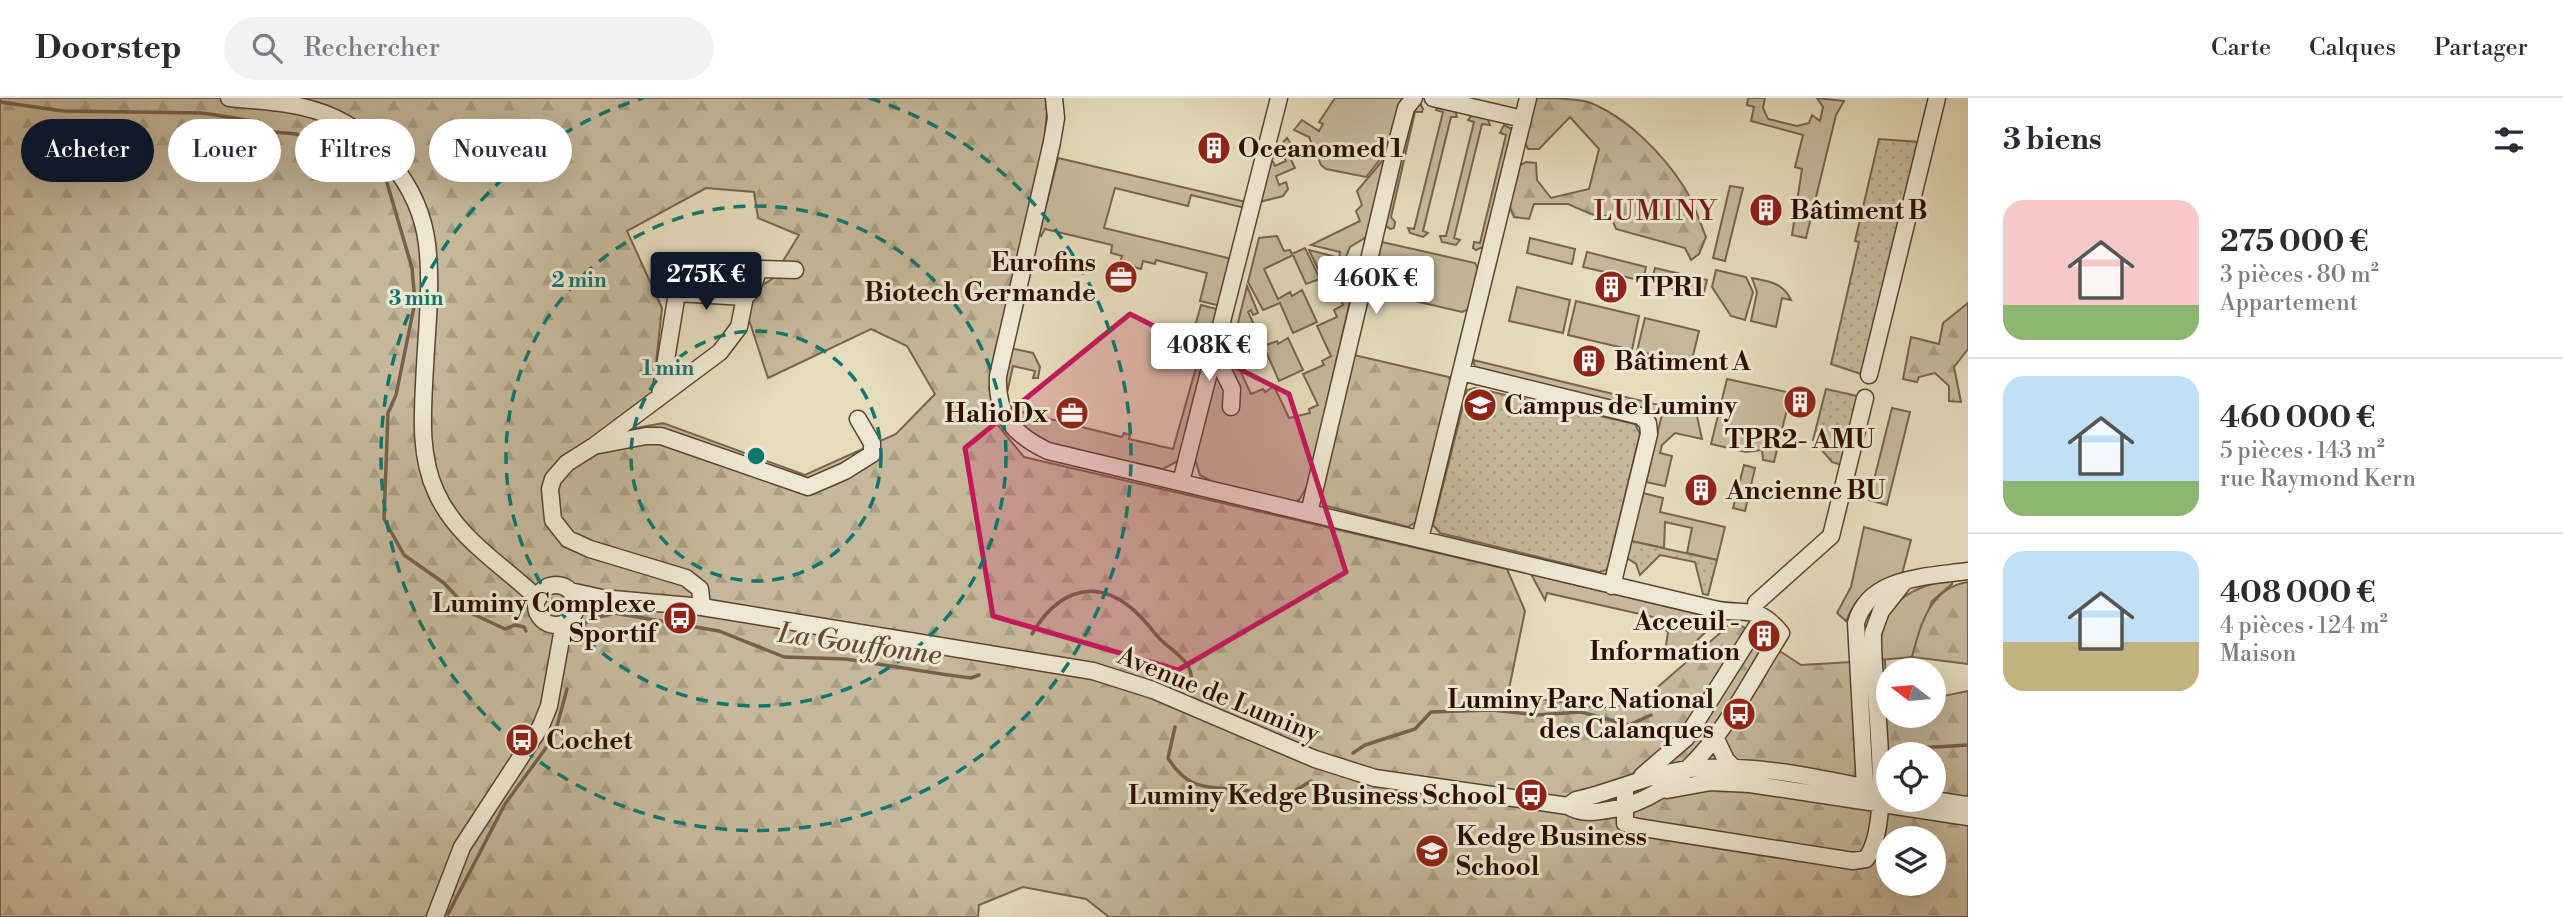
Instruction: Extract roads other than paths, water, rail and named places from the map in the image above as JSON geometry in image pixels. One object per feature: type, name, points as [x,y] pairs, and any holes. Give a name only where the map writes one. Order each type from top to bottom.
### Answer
[{"type":"street","points":[[229,98],[290,104],[332,117],[380,149],[405,183],[417,207],[427,241],[429,283],[423,421],[429,472],[447,514],[463,533],[517,578],[542,593]]},
{"type":"street","points":[[1054,98],[1056,118],[1052,142],[1000,359],[997,393],[1002,414],[1014,430],[1029,442],[1048,452],[1612,586],[1728,612],[1759,611]]},
{"type":"street","points":[[1181,482],[1279,98]]},
{"type":"street","points":[[1309,513],[1395,146],[1406,108],[1414,98]]},
{"type":"street","points":[[1433,98],[1523,119]]},
{"type":"street","points":[[1420,539],[1528,98]]},
{"type":"street","points":[[1869,376],[1937,98]]},
{"type":"street","points":[[702,607],[700,589],[694,583],[578,545],[560,530],[550,510],[553,479],[567,463],[594,446],[730,340],[739,327],[745,297],[751,291],[759,269],[795,270]]},
{"type":"street","points":[[660,396],[677,293],[745,297]]},
{"type":"street","points":[[1214,352],[1232,388],[1231,407]]},
{"type":"street","points":[[1461,372],[1640,416],[1648,423],[1649,433],[1612,586]]},
{"type":"street","name":"Avenue de Luminy","points":[[1625,787],[1654,768],[1686,737],[1740,653],[1759,611],[1832,536],[1865,398]]},
{"type":"street","points":[[594,446],[646,436],[661,436],[808,487],[869,457],[872,443],[858,419]]},
{"type":"street","points":[[1876,778],[1856,623],[1859,611],[1871,595],[1904,582],[1968,571]]},
{"type":"street","points":[[556,585],[570,590],[576,608],[572,617],[556,623],[538,613],[542,593],[556,585]]},
{"type":"street","name":"Avenue de Luminy","points":[[570,590],[602,598],[702,607],[1093,671],[1153,690],[1315,759],[1375,778],[1567,806],[1578,812],[1625,806],[1651,794],[1688,769],[1715,737],[1781,633],[1759,611]]},
{"type":"street","name":"Avenue de Luminy","points":[[576,608],[602,598]]},
{"type":"street","points":[[435,917],[462,847],[541,726],[549,706],[556,656],[556,623]]},
{"type":"street","points":[[1740,653],[1760,666]]},
{"type":"street","points":[[1715,737],[1726,760],[1735,768]]},
{"type":"street","name":"Avenue de Luminy","points":[[1567,806],[1576,800],[1688,769],[1735,768],[1876,793]]},
{"type":"street","name":"Avenue de Luminy","points":[[1651,794],[1689,785],[1737,783],[1876,793]]},
{"type":"street","points":[[1625,787],[1625,822],[1637,827],[1853,861],[1866,859],[1872,851],[1879,812]]},
{"type":"street","points":[[1946,802],[1968,805]]},
{"type":"street","name":"Avenue de Luminy","points":[[1946,811],[1968,817]]},
{"type":"waterway","name":"La Gouffonne","points":[[0,102],[63,111],[202,113],[254,121],[263,131],[296,134],[373,163],[385,176],[412,268],[415,302],[396,395],[388,413],[384,519],[404,555],[444,583],[473,614],[505,629],[515,625],[524,627],[526,631]]},
{"type":"waterway","name":"La Gouffonne","points":[[1032,634],[1051,609],[1062,600],[1087,591],[1101,592],[1115,597],[1134,611],[1187,664],[1191,685]]},
{"type":"waterway","name":"La Gouffonne","points":[[578,630],[589,620],[614,613],[719,631],[784,657],[846,659],[971,678],[979,675]]},
{"type":"waterway","points":[[448,914],[505,804],[554,737],[567,689]]},
{"type":"waterway","name":"La Gouffonne","points":[[1353,753],[1365,745],[1415,729],[1431,712],[1492,710],[1537,715],[1581,712],[1629,725],[1651,715]]},
{"type":"waterway","name":"La Gouffonne","points":[[1175,727],[1168,758],[1185,778],[1194,783],[1253,792],[1280,800],[1311,781]]},
{"type":"waterway","name":"La Gouffonne","points":[[1946,746],[1968,745]]},
{"type":"place","name":"Oceanomed 1","points":[[1214,148]]},
{"type":"place","name":"Bâtiment B","points":[[1766,210]]},
{"type":"place","name":"Eurofins Biotech Germande","points":[[1121,277]]},
{"type":"place","name":"TPR1","points":[[1611,287]]},
{"type":"place","name":"Bâtiment A","points":[[1589,361]]},
{"type":"place","name":"TPR2- AMU","points":[[1800,402]]},
{"type":"place","name":"Campus de Luminy","points":[[1480,405]]},
{"type":"place","name":"HalioDx","points":[[1072,413]]},
{"type":"place","name":"Ancienne BU","points":[[1701,490]]},
{"type":"place","name":"Luminy Complexe Sportif","points":[[680,618]]},
{"type":"place","name":"Acceuil - Information","points":[[1764,636]]},
{"type":"place","name":"Luminy Parc National des Calanques","points":[[1739,714]]},
{"type":"place","name":"Cochet","points":[[522,740]]},
{"type":"place","name":"Luminy Kedge Business School","points":[[1531,795]]},
{"type":"place","name":"Kedge Business School","points":[[1432,851]]},
{"type":"district","name":"LUMINY","points":[[1656,210]]}]
